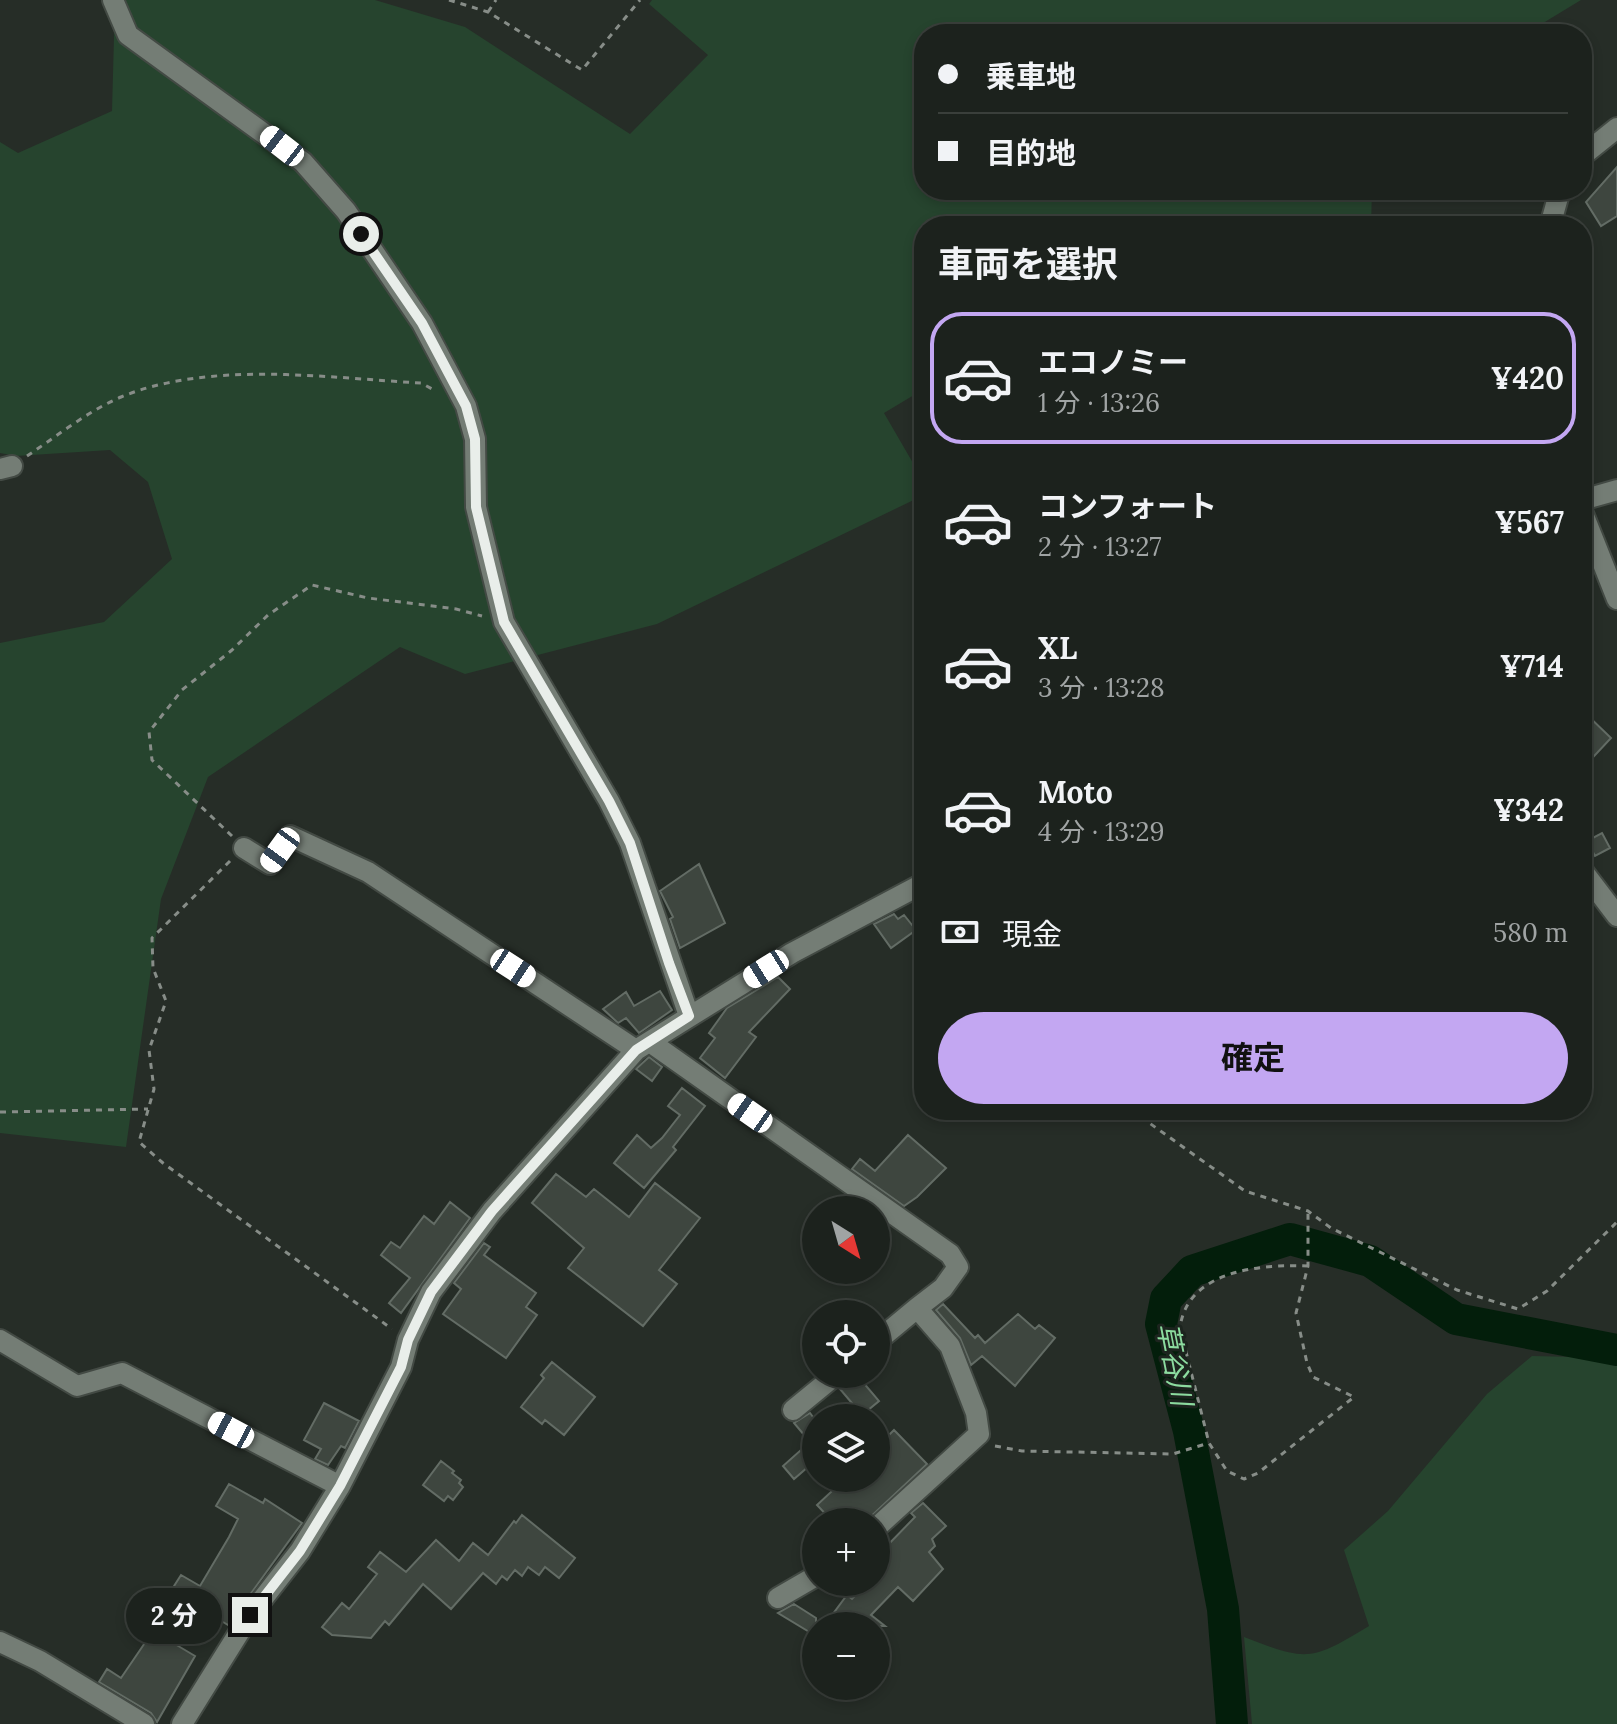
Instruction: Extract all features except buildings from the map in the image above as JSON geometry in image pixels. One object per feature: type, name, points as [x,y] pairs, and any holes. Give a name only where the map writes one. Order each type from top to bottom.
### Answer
[{"type":"street","points":[[113,0],[128,35],[260,129],[312,172],[346,211],[422,323],[466,406],[475,439],[476,507],[504,622],[609,801],[630,843],[689,1016]]},
{"type":"street","points":[[1592,148],[1617,128]]},
{"type":"street","points":[[1592,497],[1617,490]]},
{"type":"street","points":[[1592,536],[1617,599]]},
{"type":"street","points":[[244,848],[270,864],[290,836],[368,872],[643,1046],[950,1254],[958,1267],[943,1288],[890,1330]]},
{"type":"street","points":[[1592,883],[1617,916]]},
{"type":"street","points":[[182,1724],[250,1615],[300,1551],[340,1486],[401,1367],[408,1340],[431,1292],[492,1211],[643,1046],[792,953],[914,888]]},
{"type":"street","points":[[890,1515],[979,1434],[976,1413],[950,1346],[917,1308]]},
{"type":"street","points":[[0,1340],[77,1386],[122,1373],[340,1486]]},
{"type":"street","points":[[793,1410],[820,1388]]},
{"type":"street","points":[[778,1598],[802,1584]]},
{"type":"street","points":[[0,1642],[40,1661],[144,1724]]},
{"type":"path","points":[[449,0],[488,12],[582,70],[640,0]]},
{"type":"path","points":[[488,12],[496,0]]},
{"type":"path","points":[[6,468],[88,415],[121,398],[194,379],[272,375],[421,383],[466,406]]},
{"type":"path","points":[[408,1340],[163,1163],[139,1142],[154,1089],[149,1050],[166,1001],[153,968],[152,938],[244,848],[152,760],[149,732],[182,690],[232,650],[268,615],[312,585],[368,598],[456,609],[504,622]]},
{"type":"path","points":[[0,1112],[149,1109]]},
{"type":"path","points":[[1145,1120],[1245,1191],[1308,1211],[1331,1228],[1457,1290],[1518,1309],[1547,1291],[1617,1222]]},
{"type":"path","points":[[1308,1211],[1308,1266],[1296,1313],[1307,1363],[1313,1377],[1354,1397],[1258,1473],[1244,1479],[1227,1471],[1209,1443],[1180,1328],[1182,1312],[1192,1297],[1215,1279],[1269,1264],[1308,1266]]},
{"type":"path","points":[[979,1434],[996,1447],[1022,1451],[1173,1454],[1209,1443]]},
{"type":"green space","points":[[115,0],[375,0],[465,27],[630,134],[708,55],[649,4],[652,0],[1581,0],[1541,24],[914,24],[914,200],[1372,200],[1371,216],[914,216],[914,395],[884,413],[914,465],[914,500],[657,624],[465,674],[400,647],[208,777],[161,899],[126,1147],[0,1133],[0,643],[104,622],[172,559],[148,482],[110,450],[16,456],[0,453],[0,142],[18,153],[112,111]]},
{"type":"green space","points":[[1532,1356],[1617,1358],[1617,1724],[1252,1724],[1244,1637],[1282,1651],[1309,1654],[1334,1646],[1369,1626],[1344,1550],[1388,1511],[1487,1394]]},
{"type":"waterway","name":"草谷川","points":[[1232,1724],[1223,1609],[1189,1431],[1161,1324],[1166,1299],[1192,1271],[1290,1239],[1370,1261],[1456,1319],[1617,1350]]},
{"type":"route","points":[[250,1615],[300,1551],[340,1486],[401,1367],[408,1340],[431,1292],[492,1211],[636,1050],[689,1016],[630,843],[609,801],[504,622],[476,507],[475,439],[466,406],[422,323],[361,234]]}]
